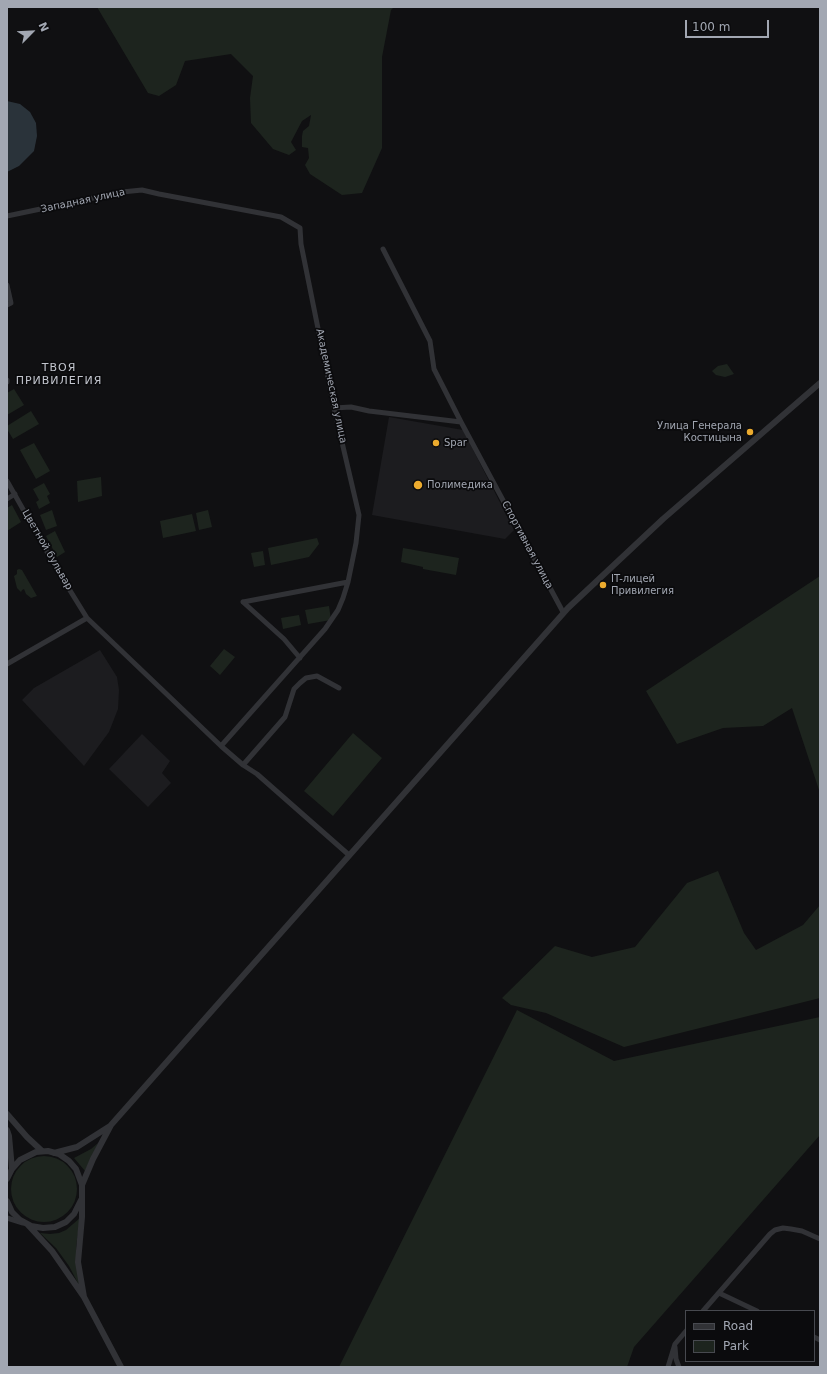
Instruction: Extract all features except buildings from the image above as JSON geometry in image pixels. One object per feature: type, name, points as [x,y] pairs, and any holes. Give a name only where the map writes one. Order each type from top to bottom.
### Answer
[{"type":"street","name":"Западная улица","points":[[7,216],[122,192],[142,190],[159,194]]},
{"type":"street","name":"Академическая улица","points":[[159,194],[281,217],[300,228],[334,408],[359,515],[356,543],[348,582],[338,610],[325,629],[221,746]]},
{"type":"street","name":"Спортивная улица","points":[[383,249],[430,341],[434,369],[563,612]]},
{"type":"street","points":[[7,285],[11,303],[7,305]]},
{"type":"street","points":[[82,1185],[93,1159],[111,1125],[563,612],[616,561],[663,519],[820,383]]},
{"type":"street","points":[[334,408],[351,407],[461,422]]},
{"type":"street","name":"Цветной бульвар","points":[[7,481],[58,571],[87,618],[221,746],[243,765],[257,774],[349,855]]},
{"type":"street","points":[[7,499],[15,494]]},
{"type":"street","points":[[300,658],[284,639],[243,602],[348,582]]},
{"type":"street","points":[[7,664],[87,618]]},
{"type":"street","points":[[243,765],[285,717],[294,689],[306,678],[317,676],[339,688]]},
{"type":"street","points":[[7,1114],[27,1137],[42,1151]]},
{"type":"street","points":[[54,1153],[76,1147],[111,1125]]},
{"type":"street","points":[[7,1130],[9,1136],[12,1169]]},
{"type":"street","points":[[7,1179],[12,1169],[25,1156],[42,1151],[54,1153],[64,1157],[73,1164],[79,1174],[82,1185],[82,1217],[78,1262],[84,1297]]},
{"type":"street","points":[[7,1218],[42,1228],[60,1225],[74,1214],[82,1197]]},
{"type":"street","points":[[7,1201],[16,1217],[26,1224],[52,1251],[84,1297],[121,1367]]},
{"type":"street","points":[[704,1310],[770,1234],[776,1230],[783,1228],[802,1231],[820,1238]]},
{"type":"street","points":[[719,1294],[755,1310]]},
{"type":"street","points":[[668,1367],[675,1344],[685,1332]]},
{"type":"street","points":[[675,1344],[676,1359],[679,1367]]},
{"type":"shaded area","points":[[7,101],[20,104],[30,112],[36,123],[37,136],[34,151],[19,166],[7,172]]},
{"type":"shaded area","points":[[389,417],[463,430],[514,530],[505,539],[372,515]]},
{"type":"shaded area","points":[[100,650],[117,677],[119,690],[118,709],[109,732],[84,766],[22,700],[34,688]]},
{"type":"shaded area","points":[[142,734],[170,761],[162,773],[171,783],[148,807],[109,769]]},
{"type":"green space","points":[[97,7],[394,7],[391,10],[382,57],[382,148],[362,193],[342,195],[310,174],[305,165],[309,158],[308,148],[302,147],[302,136],[303,131],[309,126],[311,115],[302,121],[291,142],[296,150],[289,155],[273,149],[251,123],[250,98],[253,76],[231,54],[185,61],[176,85],[159,96],[148,93]]},
{"type":"green space","points":[[727,364],[734,374],[725,377],[716,375],[712,371],[718,366]]},
{"type":"green space","points":[[14,389],[24,405],[7,415],[7,393]]},
{"type":"green space","points":[[31,411],[39,424],[13,439],[7,429],[7,426]]},
{"type":"green space","points":[[34,443],[50,471],[36,479],[20,450]]},
{"type":"green space","points":[[101,477],[102,496],[78,502],[77,481]]},
{"type":"green space","points":[[44,483],[50,494],[47,496],[50,503],[39,509],[36,502],[39,500],[33,489]]},
{"type":"green space","points":[[12,505],[21,522],[7,531],[7,508]]},
{"type":"green space","points":[[52,510],[57,526],[46,530],[40,515]]},
{"type":"green space","points":[[208,510],[212,527],[199,530],[196,513]]},
{"type":"green space","points":[[192,514],[196,531],[163,538],[160,521]]},
{"type":"green space","points":[[55,531],[65,552],[57,557],[46,536]]},
{"type":"green space","points":[[317,538],[319,544],[309,557],[271,565],[268,548]]},
{"type":"green space","points":[[403,548],[459,558],[456,575],[423,569],[423,567],[401,562]]},
{"type":"green space","points":[[263,551],[265,565],[254,567],[251,553]]},
{"type":"green space","points":[[17,570],[22,570],[37,596],[31,598],[26,594],[24,589],[21,592],[17,588],[14,576],[17,574]]},
{"type":"green space","points":[[820,576],[820,793],[792,708],[763,726],[723,728],[677,744],[646,691]]},
{"type":"green space","points":[[329,606],[331,620],[308,624],[305,610]]},
{"type":"green space","points":[[299,615],[301,625],[283,629],[281,618]]},
{"type":"green space","points":[[224,649],[235,657],[220,675],[210,666]]},
{"type":"green space","points":[[353,733],[382,758],[333,816],[304,791]]},
{"type":"green space","points":[[718,871],[744,933],[756,950],[803,925],[820,905],[820,998],[624,1047],[546,1013],[511,1005],[502,998],[555,946],[592,957],[635,947],[687,883]]},
{"type":"green space","points":[[517,1010],[614,1061],[820,1017],[820,1135],[634,1347],[627,1367],[339,1367]]},
{"type":"green space","points":[[98,1143],[85,1171],[74,1158],[91,1149]]},
{"type":"green space","points":[[44,1156],[57,1158],[67,1166],[75,1176],[77,1189],[75,1202],[67,1212],[57,1220],[44,1222],[31,1220],[21,1212],[13,1202],[11,1189],[13,1176],[21,1166],[31,1158]]},
{"type":"green space","points":[[80,1218],[76,1247],[76,1263],[80,1287],[69,1266],[56,1248],[40,1233],[59,1233],[66,1230]]},
{"type":"place","name":"Улица Генерала Костицына","points":[[750,432]]},
{"type":"place","name":"Spar","points":[[436,443]]},
{"type":"place","name":"Полимедика","points":[[418,485]]},
{"type":"place","name":"IT-лицей Привилегия","points":[[603,585]]},
{"type":"district","name":"ТВОЯ ПРИВИЛЕГИЯ","points":[[59,374]]}]
